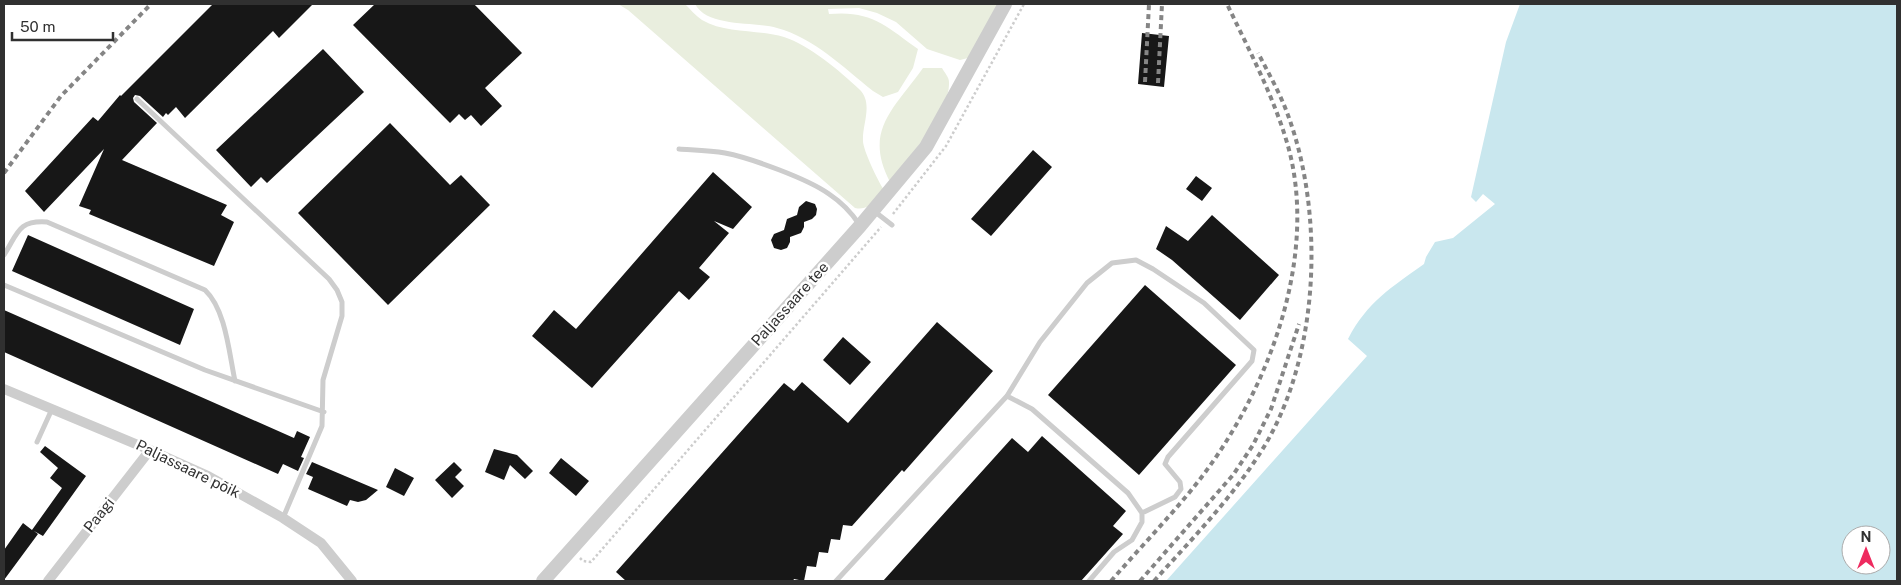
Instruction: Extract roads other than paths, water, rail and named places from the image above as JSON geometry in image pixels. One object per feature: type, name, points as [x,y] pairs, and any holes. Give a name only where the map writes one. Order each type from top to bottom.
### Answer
[{"type":"street","name":"Paljassaare tee","points":[[542,581],[874,211],[926,147],[1005,4]]},
{"type":"street","name":"Paljassaare põik","points":[[4,388],[208,476],[283,518],[321,543],[352,581]]},
{"type":"street","name":"Paagi","points":[[48,581],[150,450]]},
{"type":"lane","points":[[137,100],[329,278],[342,302],[342,316],[323,380],[324,412],[322,426],[283,518]]},
{"type":"lane","points":[[679,149],[726,153],[756,162],[795,178],[828,193],[851,211],[860,226]]},
{"type":"lane","points":[[874,211],[892,225]]},
{"type":"lane","points":[[4,255],[21,227],[32,221],[47,222],[205,290],[213,298],[219,310],[235,381]]},
{"type":"lane","points":[[836,581],[1007,396],[1040,342],[1087,283],[1112,263],[1136,260],[1204,303],[1254,350],[1252,361],[1168,457],[1165,464],[1180,482],[1181,489],[1175,497],[1142,513]]},
{"type":"lane","points":[[4,285],[204,370],[324,412]]},
{"type":"lane","points":[[1007,396],[1032,409],[1128,493],[1142,513],[1142,522],[1132,540],[1114,552],[1089,581]]},
{"type":"lane","points":[[38,442],[53,409]]},
{"type":"water","points":[[1520,4],[1897,4],[1897,581],[1166,581],[1367,356],[1348,339],[1363,315],[1381,296],[1424,264],[1435,242],[1453,238],[1495,204],[1483,194],[1476,202],[1471,197],[1506,42]]},
{"type":"railway","points":[[4,173],[61,96],[151,4]]},
{"type":"railway","points":[[1145,82],[1149,4]]},
{"type":"railway","points":[[1158,83],[1162,4]]},
{"type":"railway","points":[[1111,581],[1193,488],[1219,452],[1243,413],[1263,371],[1280,327],[1291,281],[1297,235],[1296,190],[1288,146],[1268,92],[1227,4]]},
{"type":"railway","points":[[1154,581],[1225,501],[1262,450],[1281,414],[1295,374],[1305,331],[1310,287],[1311,243],[1308,199],[1301,157],[1279,93],[1258,53]]},
{"type":"railway","points":[[1140,581],[1233,475],[1253,445],[1271,409],[1299,324]]}]
